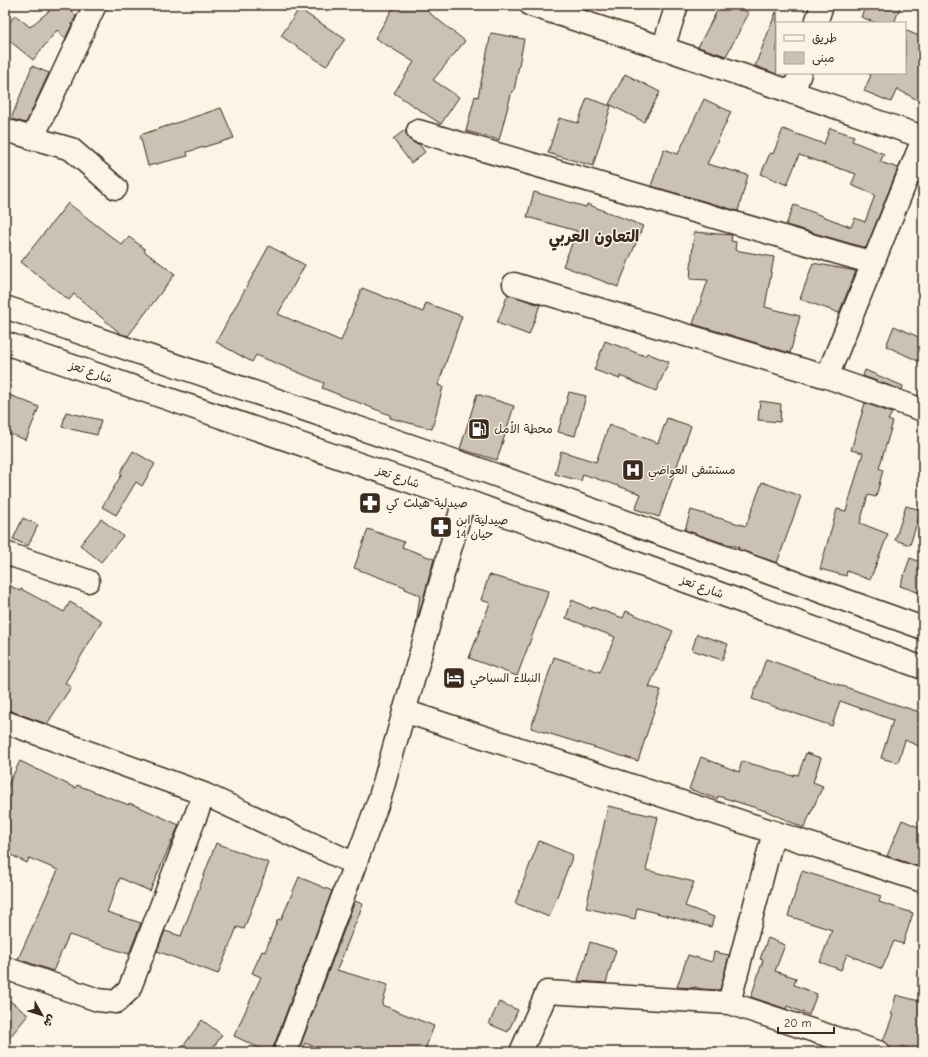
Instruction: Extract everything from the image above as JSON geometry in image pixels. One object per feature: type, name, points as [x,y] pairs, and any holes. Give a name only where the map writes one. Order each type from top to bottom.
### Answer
[{"type":"main road","points":[[32,139],[95,5]]},
{"type":"main road","points":[[531,5],[663,48],[796,83],[923,138],[827,377]]},
{"type":"main road","points":[[663,48],[677,5]]},
{"type":"main road","points":[[816,22],[822,5]]},
{"type":"main road","points":[[5,130],[71,149],[116,188]]},
{"type":"main road","points":[[418,131],[873,263]]},
{"type":"main road","points":[[514,284],[827,377],[923,410]]},
{"type":"main road","points":[[5,307],[473,467],[923,628]]},
{"type":"main road","name":"شارع تعز","points":[[5,343],[464,500],[923,668]]},
{"type":"main road","points":[[285,1052],[380,797],[464,500]]},
{"type":"main road","points":[[5,553],[88,581]]},
{"type":"main road","points":[[404,710],[923,881]]},
{"type":"main road","points":[[5,723],[204,794],[355,864]]},
{"type":"main road","points":[[5,968],[98,1000],[116,1002],[129,990],[204,794]]},
{"type":"main road","points":[[729,1003],[774,832]]},
{"type":"main road","points":[[521,1052],[548,992],[729,1003],[878,1052]]},
{"type":"building","points":[[56,5],[67,5],[76,16],[65,39],[57,30],[33,60],[5,37],[5,28],[15,15],[30,27]]},
{"type":"building","points":[[395,5],[431,5],[427,11],[465,41],[433,80],[459,97],[441,124],[394,93],[414,62],[375,38]]},
{"type":"building","points":[[720,5],[734,5],[749,13],[726,56],[698,47]]},
{"type":"building","points":[[866,5],[901,5],[894,22],[874,22],[861,17]]},
{"type":"building","points":[[299,9],[345,39],[326,66],[281,36]]},
{"type":"building","points":[[776,12],[777,12],[776,74],[755,66]]},
{"type":"building","points":[[906,30],[923,38],[923,103],[897,89],[891,102],[864,91],[871,75],[869,74],[906,74]]},
{"type":"building","points":[[491,33],[524,39],[514,91],[512,91],[499,140],[466,131],[475,96],[478,97]]},
{"type":"building","points":[[32,66],[49,73],[26,123],[11,119]]},
{"type":"building","points":[[625,74],[660,92],[644,122],[609,104]]},
{"type":"building","points":[[587,98],[611,106],[593,166],[548,153],[559,118],[578,123]]},
{"type":"building","points":[[704,99],[731,112],[707,164],[748,175],[738,211],[651,186],[664,149],[678,154]]},
{"type":"building","points":[[221,108],[234,138],[187,152],[188,156],[148,166],[140,135]]},
{"type":"building","points":[[830,128],[854,136],[852,141],[884,154],[880,162],[898,168],[866,248],[786,225],[794,205],[851,227],[855,218],[865,222],[875,195],[851,185],[856,174],[799,155],[787,185],[761,174],[770,153],[773,154],[783,129],[824,144]]},
{"type":"building","points":[[406,129],[406,134],[409,139],[414,143],[419,144],[425,152],[411,163],[393,139]]},
{"type":"building","points":[[534,192],[586,207],[587,204],[643,226],[618,287],[563,266],[577,231],[527,217]]},
{"type":"building","points":[[68,203],[122,245],[129,237],[145,249],[144,251],[175,274],[128,336],[121,334],[74,294],[69,300],[21,262]]},
{"type":"building","points":[[694,232],[732,235],[731,241],[736,242],[735,250],[774,257],[765,307],[800,316],[790,353],[693,324],[708,280],[690,279]]},
{"type":"building","points":[[269,246],[305,265],[278,314],[341,341],[362,288],[423,312],[426,303],[462,316],[438,385],[443,387],[432,429],[390,418],[390,415],[322,388],[324,383],[256,355],[252,362],[216,342]]},
{"type":"building","points":[[813,263],[856,271],[839,313],[800,299]]},
{"type":"building","points":[[508,294],[540,305],[529,335],[497,323]]},
{"type":"building","points":[[894,326],[923,339],[923,349],[918,361],[886,346]]},
{"type":"building","points":[[605,341],[645,356],[647,353],[669,362],[656,391],[620,376],[620,379],[594,370]]},
{"type":"building","points":[[865,370],[903,386],[902,390],[863,376]]},
{"type":"building","points":[[569,392],[586,396],[575,436],[558,432]]},
{"type":"building","points":[[477,394],[514,406],[497,460],[460,449]]},
{"type":"building","points":[[10,395],[39,407],[26,440],[5,432],[5,409]]},
{"type":"building","points":[[760,401],[781,404],[780,422],[758,420]]},
{"type":"building","points":[[865,403],[892,413],[888,420],[893,422],[879,468],[883,470],[876,497],[868,495],[860,523],[888,534],[870,580],[847,571],[846,576],[820,569],[837,509],[846,511],[863,453],[851,450]]},
{"type":"building","points":[[66,412],[101,420],[97,435],[62,427]]},
{"type":"building","points":[[667,418],[691,426],[659,517],[635,509],[641,494],[583,474],[581,481],[555,474],[561,451],[596,462],[609,425],[658,443]]},
{"type":"building","points":[[133,451],[155,464],[142,486],[136,482],[116,515],[102,507],[122,474],[120,473]]},
{"type":"building","points":[[762,482],[801,496],[777,563],[738,549],[739,547],[685,530],[691,510],[746,526]]},
{"type":"building","points":[[906,506],[921,510],[910,545],[895,540]]},
{"type":"building","points":[[23,518],[38,525],[28,546],[13,539]]},
{"type":"building","points":[[101,519],[123,536],[101,562],[80,545]]},
{"type":"building","points":[[368,529],[404,542],[402,547],[434,559],[416,625],[420,595],[405,589],[405,587],[354,568]]},
{"type":"building","points":[[910,558],[923,563],[923,594],[900,586]]},
{"type":"building","points":[[489,575],[549,591],[517,676],[469,658],[490,603],[481,600]]},
{"type":"building","points":[[5,583],[20,591],[21,589],[64,612],[70,602],[102,621],[65,683],[71,687],[47,724],[5,708]]},
{"type":"building","points":[[572,600],[591,609],[592,607],[623,618],[626,611],[673,631],[649,687],[661,690],[638,761],[531,728],[554,657],[600,672],[615,637],[566,618]]},
{"type":"building","points":[[697,634],[728,644],[722,660],[692,650]]},
{"type":"building","points":[[766,659],[923,713],[923,748],[905,740],[898,763],[881,758],[893,720],[840,701],[832,726],[752,699]]},
{"type":"building","points":[[806,753],[821,758],[813,782],[823,786],[804,828],[766,811],[718,796],[717,799],[689,789],[701,757],[739,772],[742,761],[793,776],[794,774],[798,775]]},
{"type":"building","points":[[20,761],[75,788],[77,785],[129,805],[129,803],[179,825],[150,891],[120,878],[107,912],[141,923],[129,954],[69,935],[53,971],[18,959],[58,870],[29,858],[27,863],[5,852],[5,791]]},
{"type":"building","points":[[608,806],[658,817],[646,870],[694,882],[685,906],[714,917],[711,927],[637,908],[635,919],[586,908]]},
{"type":"building","points":[[902,820],[923,829],[923,868],[887,856]]},
{"type":"building","points":[[539,841],[573,855],[549,917],[515,903]]},
{"type":"building","points":[[216,843],[269,863],[244,929],[237,927],[218,974],[157,951],[165,931],[181,936]]},
{"type":"building","points":[[802,871],[881,896],[879,902],[913,913],[903,944],[894,941],[882,969],[847,954],[841,970],[820,962],[832,930],[788,916]]},
{"type":"building","points":[[299,877],[332,891],[273,1048],[273,1052],[268,1052],[234,1036],[261,977],[252,973],[262,951],[265,952],[278,919],[281,920]]},
{"type":"building","points":[[355,901],[363,904],[337,970],[388,985],[382,1005],[434,1026],[424,1052],[328,1052],[305,1043],[301,1052],[298,1052]]},
{"type":"building","points":[[768,938],[785,945],[775,971],[796,978],[794,985],[817,994],[809,1015],[787,1006],[786,1009],[751,997],[763,960],[760,959]]},
{"type":"building","points":[[590,942],[616,950],[606,983],[578,981]]},
{"type":"building","points":[[714,952],[729,955],[720,990],[677,987],[688,955],[712,962]]},
{"type":"building","points":[[896,995],[923,1002],[923,1052],[915,1052],[902,1046],[899,1052],[890,1048],[887,1043],[883,1041],[893,1015],[891,1014]]},
{"type":"building","points":[[5,997],[28,1015],[5,1043]]},
{"type":"building","points":[[499,1002],[518,1010],[508,1032],[489,1024]]},
{"type":"building","points":[[202,1020],[222,1035],[210,1052],[179,1052]]},
{"type":"place","name":"محطة الأمل","points":[[479,429]]},
{"type":"place","name":"مستشفى العواضي","points":[[633,470]]},
{"type":"place","name":"صيدلية هيلث كي","points":[[370,503]]},
{"type":"place","name":"صيدلية ابن حيان 14","points":[[441,527]]},
{"type":"place","name":"النبلاء السياحي","points":[[454,678]]},
{"type":"district","name":"التعاون العربي","points":[[594,236]]}]
